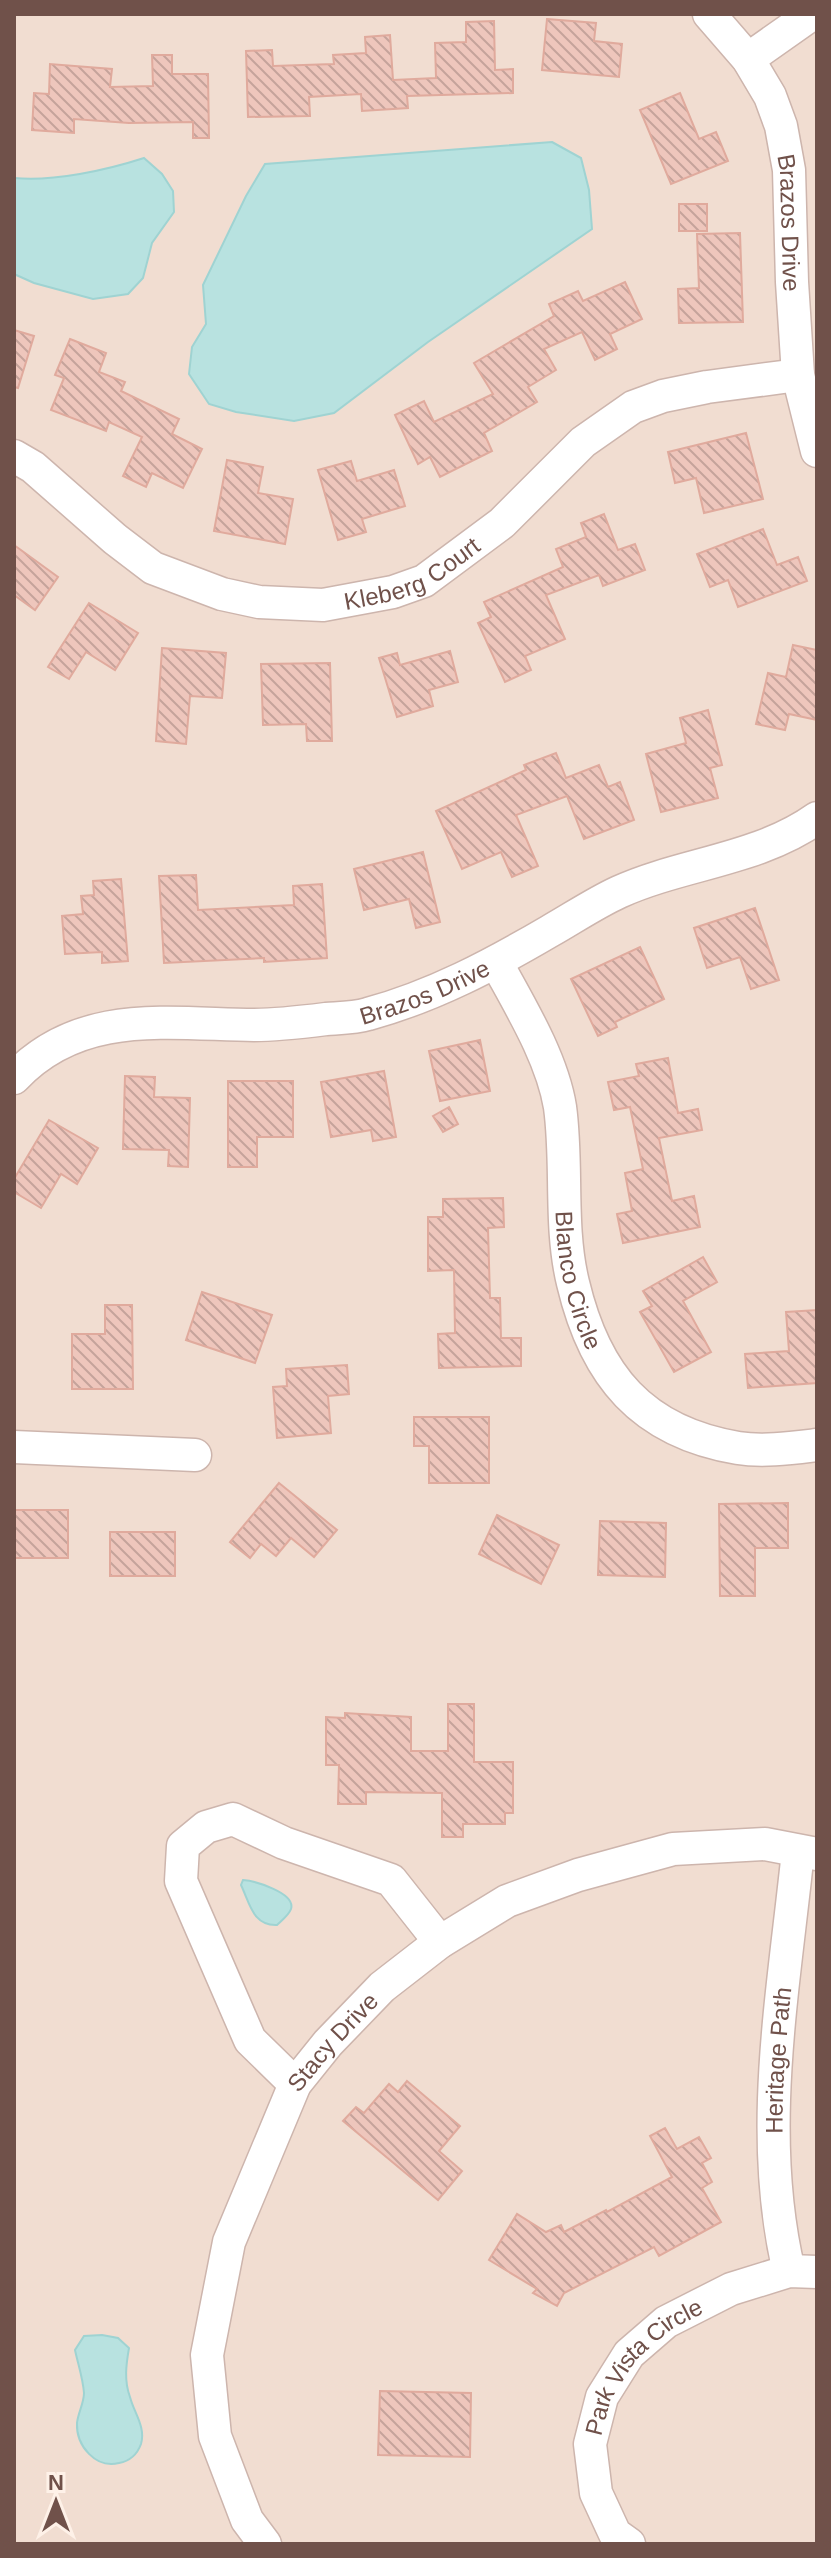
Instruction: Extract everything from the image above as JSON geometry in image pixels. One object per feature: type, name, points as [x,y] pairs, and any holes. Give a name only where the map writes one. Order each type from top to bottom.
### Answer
[{"type":"street","name":"Brazos Drive","points":[[709,14],[748,59],[770,96],[781,126],[789,170],[798,375],[817,451]]},
{"type":"street","points":[[748,59],[812,14]]},
{"type":"street","name":"Kleberg Court","points":[[14,456],[33,467],[153,568],[222,594],[259,602],[323,605],[393,592],[424,581],[502,523],[583,442],[633,407],[663,396],[707,387],[798,375]]},
{"type":"street","name":"Brazos Drive","points":[[14,1078],[48,1048],[115,1025],[145,1021],[257,1025],[365,1015],[442,990],[619,892],[776,842],[817,818]]},
{"type":"street","name":"Blanco Circle","points":[[496,962],[538,1039],[559,1104],[573,1283],[593,1343],[609,1372],[631,1398],[673,1430],[740,1449],[817,1445]]},
{"type":"street","points":[[14,1447],[195,1455]]},
{"type":"street","points":[[295,2084],[250,2040],[181,1881],[183,1846],[206,1827],[233,1819],[284,1843],[391,1880],[440,1942]]},
{"type":"street","name":"Stacy Drive","points":[[265,2544],[247,2520],[215,2436],[207,2355],[229,2242],[295,2084],[328,2043],[382,1987],[440,1942],[507,1901],[578,1875],[673,1849],[765,1844],[808,1852]]},
{"type":"street","name":"Heritage Path","points":[[803,2271],[779,2229],[772,2117],[808,1852]]},
{"type":"street","name":"Park Vista Circle","points":[[616,2541],[596,2493],[590,2444],[602,2397],[629,2354],[666,2322],[731,2289],[803,2271]]},
{"type":"shaded area","points":[[14,14],[817,14],[817,2544],[14,2544]]},
{"type":"water","points":[[552,142],[581,158],[589,190],[592,229],[428,342],[334,413],[294,421],[236,412],[209,404],[189,374],[192,347],[206,324],[203,285],[265,164]]},
{"type":"water","points":[[144,158],[162,174],[173,191],[174,212],[152,243],[143,278],[128,294],[93,299],[34,283],[14,274],[14,178],[80,174]]},
{"type":"water","points":[[243,1880],[281,1893],[291,1903],[289,1913],[277,1925],[257,1918],[241,1885]]},
{"type":"water","points":[[84,2336],[118,2338],[129,2348],[127,2385],[142,2432],[141,2444],[135,2454],[127,2461],[111,2464],[103,2463],[89,2454],[80,2440],[77,2423],[84,2393],[75,2350]]},
{"type":"building","points":[[547,19],[596,23],[594,41],[622,44],[619,77],[542,70]]},
{"type":"building","points":[[494,21],[495,70],[513,69],[513,93],[407,96],[408,108],[362,111],[361,94],[309,97],[310,116],[248,117],[246,51],[272,50],[273,66],[334,64],[333,55],[366,53],[365,37],[390,35],[393,80],[436,78],[435,43],[466,42],[466,22]]},
{"type":"building","points":[[152,55],[172,55],[172,74],[208,74],[209,138],[193,138],[193,122],[129,123],[74,119],[74,133],[32,130],[34,93],[49,94],[50,64],[112,69],[110,87],[153,86]]},
{"type":"building","points":[[680,93],[699,139],[716,132],[728,161],[671,184],[640,110]]},
{"type":"building","points":[[679,204],[707,204],[707,231],[679,231]]},
{"type":"building","points":[[740,233],[743,322],[679,323],[678,289],[699,288],[697,234]]},
{"type":"building","points":[[625,282],[642,319],[610,334],[617,349],[595,360],[582,332],[544,349],[556,370],[528,387],[537,402],[484,433],[492,451],[440,477],[430,457],[418,464],[395,415],[424,401],[434,422],[493,394],[474,363],[554,316],[549,304],[578,291],[583,301]]},
{"type":"building","points":[[14,330],[34,336],[18,388],[14,387]]},
{"type":"building","points":[[70,339],[106,353],[99,372],[125,382],[121,391],[179,419],[172,434],[202,449],[183,488],[152,473],[146,487],[123,476],[142,437],[109,422],[106,431],[51,410],[64,378],[55,375]]},
{"type":"building","points":[[746,433],[763,499],[704,513],[696,478],[675,483],[668,452]]},
{"type":"building","points":[[227,460],[263,467],[258,493],[293,499],[285,544],[214,531]]},
{"type":"building","points":[[351,461],[357,481],[394,470],[405,506],[362,519],[366,532],[338,540],[318,470]]},
{"type":"building","points":[[604,514],[618,550],[635,544],[645,570],[603,586],[599,575],[546,595],[565,639],[525,656],[531,670],[505,682],[478,623],[491,617],[484,602],[563,567],[556,549],[586,537],[581,523]]},
{"type":"building","points":[[763,529],[777,565],[798,557],[807,581],[738,607],[728,580],[710,587],[697,554]]},
{"type":"building","points":[[14,545],[58,577],[35,610],[14,595]]},
{"type":"building","points":[[89,603],[138,633],[115,670],[86,652],[69,679],[48,667]]},
{"type":"building","points":[[793,645],[817,650],[817,720],[789,714],[785,730],[756,724],[768,673],[786,677]]},
{"type":"building","points":[[162,648],[226,653],[222,698],[190,696],[186,744],[156,741]]},
{"type":"building","points":[[450,651],[458,682],[429,690],[433,706],[397,717],[379,658],[397,653],[400,665]]},
{"type":"building","points":[[330,663],[332,741],[307,741],[306,724],[263,725],[261,664]]},
{"type":"building","points":[[708,710],[722,765],[710,768],[718,798],[661,812],[646,754],[686,743],[680,718]]},
{"type":"building","points":[[556,753],[566,778],[599,765],[608,787],[620,782],[634,820],[584,839],[567,796],[516,815],[538,866],[512,877],[501,852],[462,869],[436,811],[526,770],[524,765]]},
{"type":"building","points":[[423,852],[440,922],[416,928],[409,899],[364,910],[354,869]]},
{"type":"building","points":[[196,875],[198,910],[294,905],[293,886],[322,884],[327,958],[164,963],[159,876]]},
{"type":"building","points":[[121,879],[128,961],[102,963],[102,952],[65,954],[62,916],[83,914],[81,896],[94,895],[93,881]]},
{"type":"building","points":[[755,908],[779,980],[751,989],[740,957],[707,968],[694,928]]},
{"type":"building","points":[[640,947],[664,999],[615,1022],[617,1027],[598,1036],[571,979]]},
{"type":"building","points":[[480,1040],[490,1091],[440,1101],[429,1051]]},
{"type":"building","points":[[668,1058],[678,1113],[698,1109],[702,1130],[659,1138],[672,1201],[694,1196],[700,1227],[623,1243],[617,1214],[632,1211],[625,1173],[643,1169],[630,1107],[614,1110],[608,1082],[639,1076],[636,1064]]},
{"type":"building","points":[[384,1071],[396,1137],[373,1141],[371,1130],[331,1137],[321,1082]]},
{"type":"building","points":[[125,1076],[155,1077],[154,1097],[190,1098],[188,1167],[168,1166],[169,1150],[123,1149]]},
{"type":"building","points":[[228,1081],[293,1081],[293,1137],[257,1137],[257,1167],[228,1167]]},
{"type":"building","points":[[449,1107],[458,1124],[443,1132],[433,1116]]},
{"type":"building","points":[[49,1120],[98,1148],[77,1184],[61,1174],[41,1208],[14,1192],[14,1179]]},
{"type":"building","points":[[503,1198],[504,1227],[488,1228],[490,1298],[500,1298],[501,1338],[521,1338],[521,1366],[439,1368],[438,1334],[455,1333],[454,1270],[428,1271],[428,1217],[443,1217],[443,1199]]},
{"type":"building","points":[[703,1257],[717,1282],[683,1301],[711,1352],[674,1372],[640,1312],[652,1306],[643,1291]]},
{"type":"building","points":[[202,1292],[272,1315],[255,1363],[186,1340]]},
{"type":"building","points":[[105,1305],[132,1305],[133,1389],[72,1389],[72,1334],[105,1334]]},
{"type":"building","points":[[817,1310],[817,1383],[748,1388],[745,1354],[789,1351],[786,1312]]},
{"type":"building","points":[[347,1365],[349,1394],[328,1396],[331,1433],[277,1438],[273,1387],[287,1386],[286,1369]]},
{"type":"building","points":[[414,1417],[489,1417],[489,1483],[429,1483],[429,1446],[414,1446]]},
{"type":"building","points":[[279,1483],[337,1530],[314,1557],[291,1538],[276,1556],[261,1544],[250,1558],[230,1542]]},
{"type":"building","points":[[788,1503],[788,1548],[755,1548],[755,1596],[720,1596],[719,1504]]},
{"type":"building","points":[[14,1510],[68,1510],[68,1558],[14,1558]]},
{"type":"building","points":[[497,1515],[559,1545],[541,1584],[479,1554]]},
{"type":"building","points":[[600,1521],[666,1523],[665,1577],[598,1575]]},
{"type":"building","points":[[110,1532],[175,1532],[175,1576],[110,1576]]},
{"type":"building","points":[[448,1704],[474,1704],[474,1762],[513,1762],[513,1813],[505,1813],[505,1824],[463,1824],[463,1837],[442,1837],[442,1793],[366,1792],[366,1804],[338,1804],[339,1765],[326,1765],[326,1717],[345,1718],[345,1713],[411,1717],[411,1751],[448,1751]]},
{"type":"building","points":[[407,2081],[460,2126],[439,2151],[462,2171],[438,2200],[343,2121],[356,2107],[364,2113],[389,2084],[398,2092]]},
{"type":"building","points":[[665,2128],[677,2149],[699,2137],[711,2158],[702,2163],[712,2182],[702,2188],[721,2222],[659,2256],[654,2247],[564,2293],[557,2306],[533,2293],[537,2289],[489,2260],[517,2214],[546,2232],[561,2225],[564,2232],[672,2177],[650,2136]]},
{"type":"building","points":[[380,2391],[471,2393],[470,2457],[378,2455]]}]
